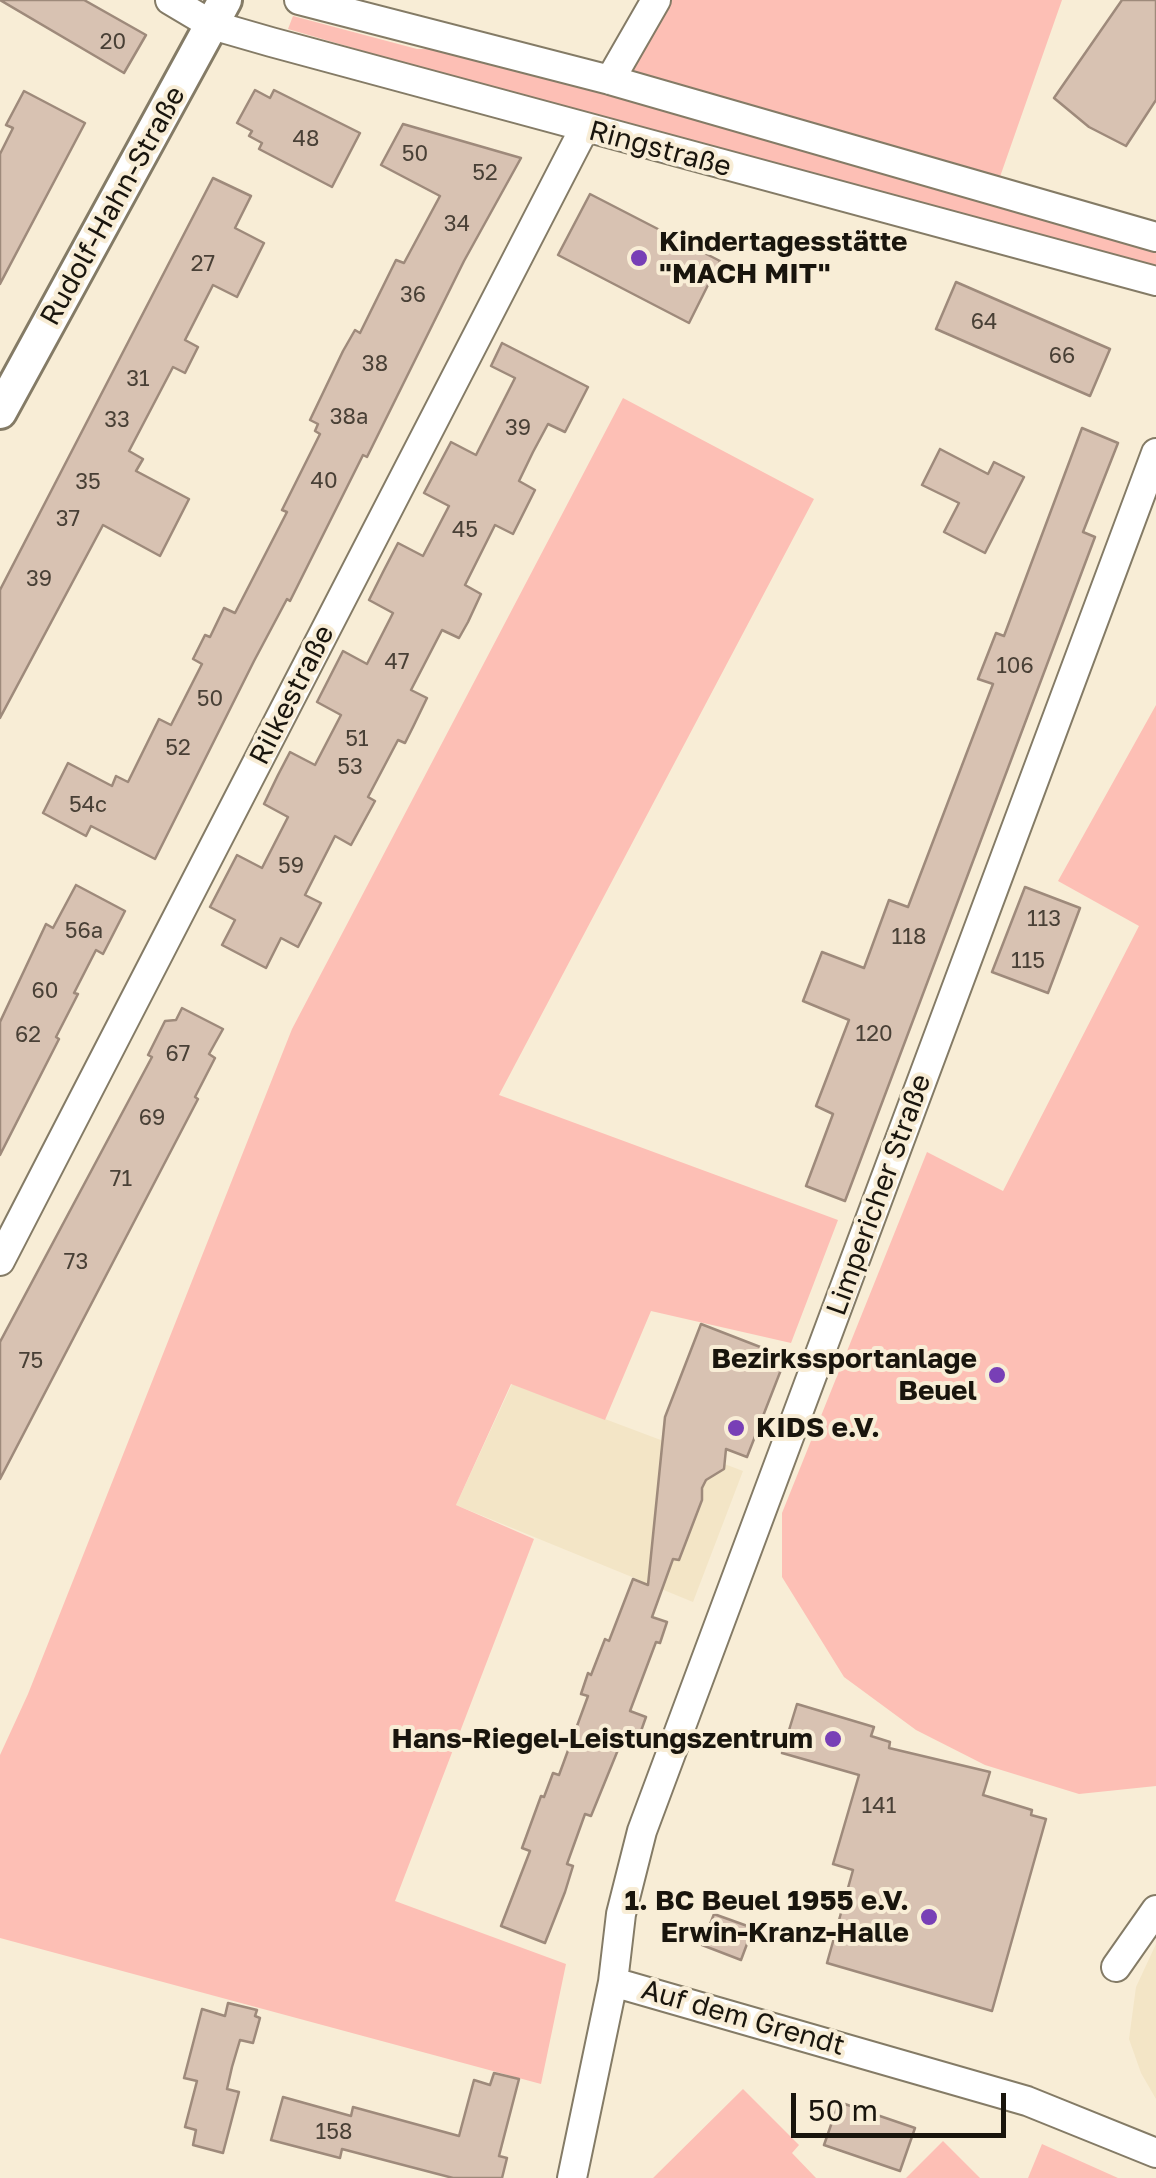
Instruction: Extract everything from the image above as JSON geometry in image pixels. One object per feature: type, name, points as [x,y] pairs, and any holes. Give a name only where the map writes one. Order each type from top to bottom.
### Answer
[{"type":"street","name":"Ringstraße","points":[[170,0],[584,128],[1156,281]]},
{"type":"street","name":"Ringstraße","points":[[299,0],[610,80],[1156,237]]},
{"type":"street","points":[[610,80],[656,0]]},
{"type":"street","name":"Rudolf-Hahn-Straße","points":[[0,412],[218,12]]},
{"type":"street","name":"Rilkestraße","points":[[0,1261],[584,128]]},
{"type":"street","name":"Limpericher Straße","points":[[572,2178],[612,1982],[621,1914],[642,1831],[1156,452]]},
{"type":"street","points":[[1116,1967],[1156,1910]]},
{"type":"street","name":"Auf dem Grendt","points":[[612,1982],[1027,2100],[1156,2153]]},
{"type":"shaded area","points":[[656,0],[1062,0],[995,191],[610,80]]},
{"type":"shaded area","points":[[293,16],[417,49],[450,49],[1156,250],[1156,266],[1069,242],[995,234],[617,125],[288,29]]},
{"type":"shaded area","points":[[623,398],[814,499],[499,1095],[838,1220],[791,1343],[651,1311],[605,1420],[511,1384],[456,1505],[534,1539],[395,1901],[566,1964],[541,2084],[0,1938],[0,1755],[28,1694],[292,1029]]},
{"type":"shaded area","name":"Bezirkssportanlage Beuel","points":[[1156,705],[1156,1786],[1079,1794],[985,1765],[916,1730],[844,1677],[782,1577],[782,1513],[927,1152],[1003,1191],[1139,926],[1058,881]]},
{"type":"shaded area","points":[[512,1384],[743,1471],[693,1602],[456,1505]]},
{"type":"shaded area","points":[[1156,1944],[1156,2099],[1141,2073],[1129,2039],[1136,1987]]},
{"type":"shaded area","points":[[743,2089],[799,2145],[792,2153],[816,2178],[653,2178]]},
{"type":"shaded area","points":[[943,2141],[980,2178],[906,2178]]},
{"type":"shaded area","points":[[1042,2144],[1118,2178],[1028,2178]]},
{"type":"building","points":[[0,0],[84,0],[146,35],[124,73]]},
{"type":"building","points":[[1122,0],[1156,0],[1156,100],[1126,146],[1089,127],[1054,98]]},
{"type":"building","points":[[255,90],[270,98],[274,90],[360,133],[332,187],[259,149],[262,143],[249,136],[252,131],[237,123]]},
{"type":"building","points":[[24,91],[85,123],[0,284],[0,154],[13,128],[6,125]]},
{"type":"building","points":[[403,124],[521,158],[464,261],[367,457],[363,455],[290,601],[287,599],[254,661],[155,859],[91,826],[86,836],[43,813],[68,763],[112,786],[116,776],[128,782],[159,719],[171,725],[202,664],[193,659],[205,635],[210,637],[224,608],[235,613],[287,512],[282,510],[320,434],[315,431],[318,424],[310,420],[343,351],[355,330],[360,333],[396,260],[404,263],[440,196],[381,165]]},
{"type":"building","points":[[213,178],[251,196],[235,228],[264,243],[237,297],[213,285],[185,340],[198,347],[185,373],[173,367],[129,451],[143,459],[136,471],[189,499],[160,556],[103,525],[0,718],[0,590]]},
{"type":"building","name":"Kindertagesstätte \"MACH MIT\"","points":[[590,194],[720,261],[689,323],[558,255]]},
{"type":"building","points":[[956,282],[1110,349],[1090,396],[936,329]]},
{"type":"building","points":[[502,343],[588,387],[565,432],[548,424],[533,452],[519,481],[535,490],[513,534],[495,525],[465,585],[481,594],[468,622],[459,638],[442,630],[411,690],[427,698],[405,743],[398,740],[368,797],[375,801],[351,845],[335,836],[305,895],[321,903],[298,947],[281,938],[266,968],[222,945],[235,920],[210,907],[237,855],[262,868],[288,817],[264,804],[278,775],[290,752],[315,765],[341,715],[317,702],[343,651],[367,664],[393,613],[369,600],[398,543],[423,556],[449,506],[424,493],[451,442],[476,455],[515,378],[491,366]]},
{"type":"building","points":[[1082,428],[1118,443],[1083,532],[1095,537],[845,1201],[806,1186],[833,1114],[816,1106],[849,1020],[803,1001],[822,952],[864,968],[889,900],[908,907],[993,684],[978,679],[996,633],[1004,636]]},
{"type":"building","points":[[940,449],[988,474],[994,462],[1024,477],[985,553],[944,532],[959,503],[922,485]]},
{"type":"building","points":[[76,885],[125,911],[103,954],[96,950],[74,993],[78,994],[56,1037],[59,1039],[0,1155],[0,1022],[46,924],[53,928]]},
{"type":"building","points":[[1025,887],[1080,908],[1048,993],[992,972]]},
{"type":"building","points":[[182,1008],[223,1029],[209,1054],[215,1058],[195,1097],[198,1099],[0,1479],[0,1342],[152,1057],[148,1055],[165,1021],[176,1020]]},
{"type":"building","points":[[701,1324],[786,1357],[747,1457],[726,1449],[724,1469],[706,1480],[702,1488],[702,1500],[679,1560],[673,1559],[652,1617],[667,1622],[630,1711],[646,1717],[636,1745],[622,1740],[591,1816],[585,1814],[567,1864],[573,1866],[565,1892],[545,1943],[501,1926],[530,1851],[522,1848],[541,1796],[544,1797],[553,1773],[559,1775],[588,1696],[581,1694],[588,1673],[591,1675],[605,1639],[609,1641],[633,1579],[648,1585],[665,1417]]},
{"type":"building","name":"1. BC Beuel 1955 e.V. Erwin-Kranz-Halle","points":[[797,1704],[874,1727],[871,1736],[890,1742],[889,1748],[990,1772],[983,1795],[1032,1810],[1031,1815],[1046,1819],[992,2011],[827,1963],[853,1870],[833,1864],[859,1775],[782,1753]]},
{"type":"building","points":[[714,1914],[753,1928],[741,1960],[702,1945]]},
{"type":"building","points":[[228,2003],[257,2010],[255,2016],[260,2018],[253,2043],[240,2040],[232,2067],[227,2089],[239,2092],[223,2153],[193,2145],[196,2130],[185,2127],[197,2081],[184,2078],[202,2009],[225,2016]]},
{"type":"building","points":[[494,2073],[519,2079],[499,2156],[507,2158],[502,2178],[453,2178],[342,2149],[340,2158],[271,2140],[283,2097],[351,2116],[353,2107],[459,2136],[474,2080],[490,2085]]},
{"type":"building","points":[[839,2102],[915,2128],[900,2171],[824,2145]]},
{"type":"place","name":"Kindertagesstätte \"MACH MIT\"","points":[[639,258]]},
{"type":"place","name":"Bezirkssportanlage Beuel","points":[[997,1375]]},
{"type":"place","name":"KIDS e.V.","points":[[736,1428]]},
{"type":"place","name":"Hans-Riegel-Leistungszentrum","points":[[833,1739]]},
{"type":"place","name":"1. BC Beuel 1955 e.V. Erwin-Kranz-Halle","points":[[929,1917]]}]
